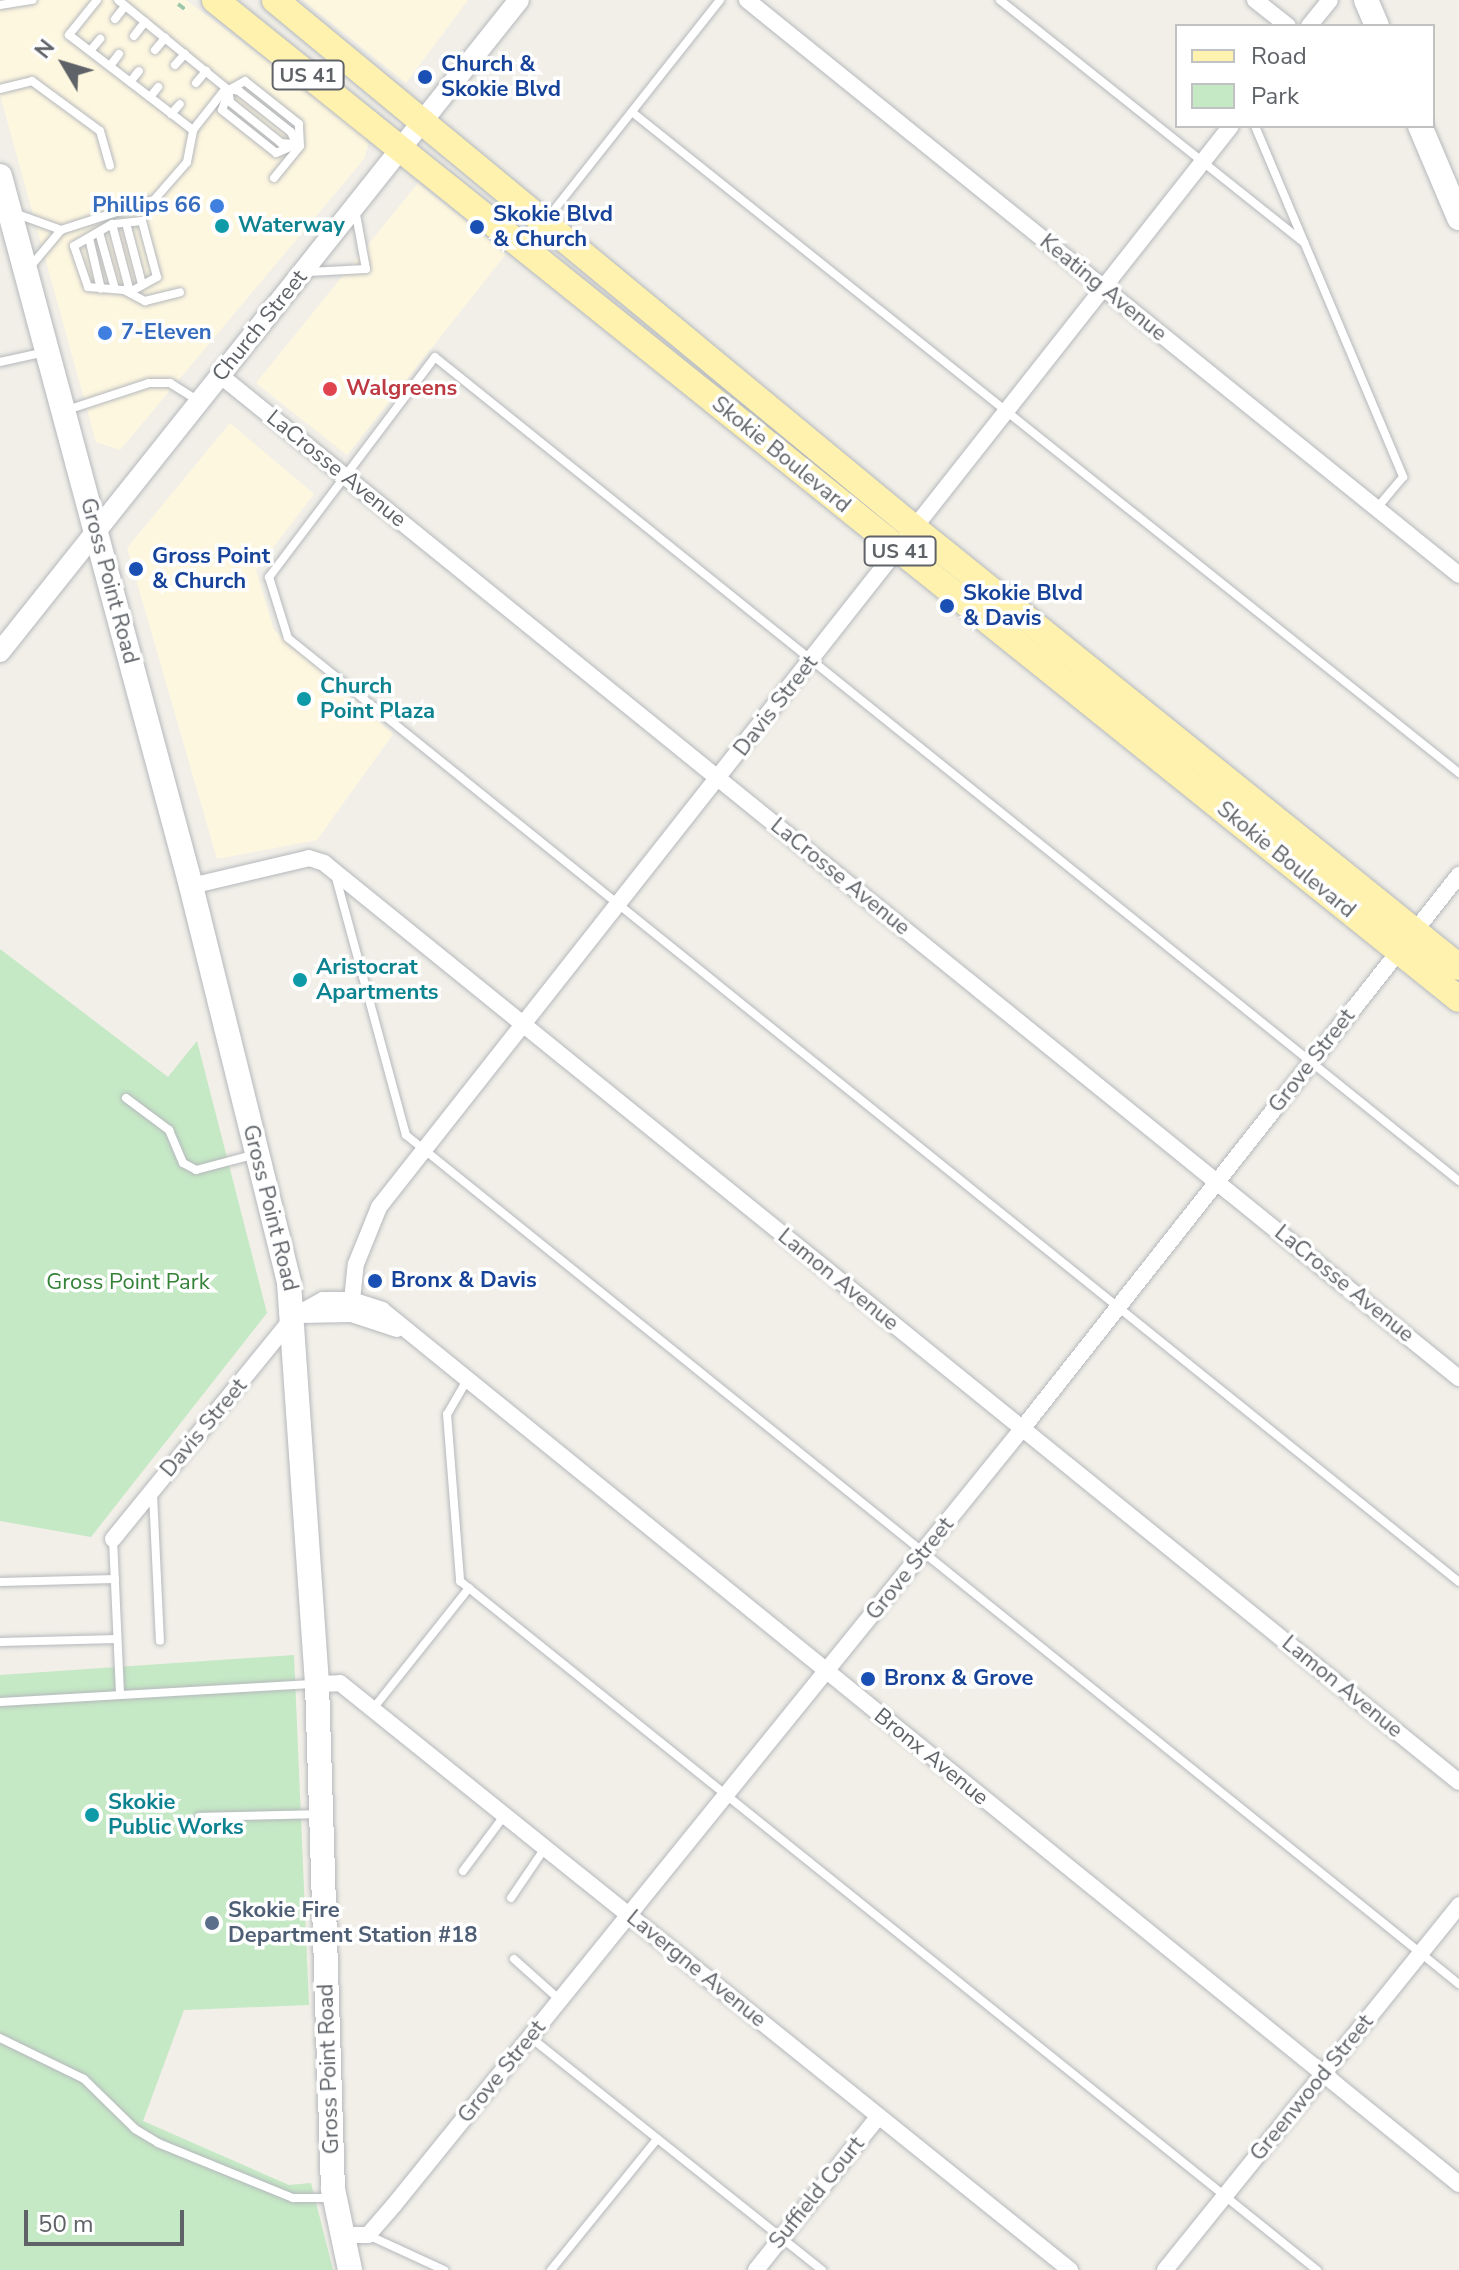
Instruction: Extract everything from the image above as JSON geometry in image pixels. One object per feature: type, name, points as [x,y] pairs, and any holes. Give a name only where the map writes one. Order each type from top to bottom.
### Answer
[{"type":"main road","name":"Skokie Boulevard","points":[[215,0],[898,549],[1407,942],[1459,967]]},
{"type":"main road","points":[[1366,0],[1376,24]]},
{"type":"main road","name":"Skokie Boulevard","points":[[290,6],[422,124],[914,528],[1407,942],[1459,999]]},
{"type":"main road","points":[[1421,128],[1459,218]]},
{"type":"main road","name":"Gross Point Road","points":[[0,176],[29,271],[95,533],[191,886],[294,1316],[317,1684],[335,2198],[350,2270]]},
{"type":"street","name":"Church Street","points":[[0,652],[519,0]]},
{"type":"street","name":"Keating Avenue","points":[[747,0],[1459,575]]},
{"type":"street","points":[[1255,0],[1285,24]]},
{"type":"street","points":[[1311,24],[1330,0]]},
{"type":"street","name":"Davis Street","points":[[352,1300],[356,1264],[370,1227],[426,1151],[1229,128]]},
{"type":"street","name":"LaCrosse Avenue","points":[[221,376],[1459,1378]]},
{"type":"street","name":"Lamon Avenue","points":[[191,886],[309,858],[335,873],[1459,1782]]},
{"type":"street","name":"Grove Street","points":[[368,2235],[1022,1429],[1459,875]]},
{"type":"street","points":[[294,1316],[323,1300],[352,1300]]},
{"type":"street","name":"Bronx Avenue","points":[[352,1300],[382,1310],[402,1331],[467,1380],[1459,2184]]},
{"type":"street","name":"Bronx Avenue","points":[[294,1316],[351,1314],[402,1331]]},
{"type":"street","name":"Davis Street","points":[[113,1539],[294,1316]]},
{"type":"street","name":"Lavergne Avenue","points":[[317,1684],[340,1683],[1070,2270]]},
{"type":"street","name":"Greenwood Street","points":[[1165,2270],[1459,1905]]},
{"type":"street","name":"Suffield Court","points":[[756,2270],[878,2117]]},
{"type":"street","points":[[342,2235],[368,2235]]},
{"type":"lane","points":[[0,5],[33,0]]},
{"type":"lane","points":[[97,0],[69,35],[193,130]]},
{"type":"lane","points":[[544,223],[720,0]]},
{"type":"lane","points":[[1000,0],[1308,246]]},
{"type":"lane","points":[[115,19],[122,3],[228,89]]},
{"type":"lane","points":[[134,36],[145,22]]},
{"type":"lane","points":[[155,50],[165,38]]},
{"type":"lane","points":[[90,51],[100,39]]},
{"type":"lane","points":[[110,66],[119,54]]},
{"type":"lane","points":[[175,65],[185,54]]},
{"type":"lane","points":[[130,82],[139,71]]},
{"type":"lane","points":[[196,83],[206,71]]},
{"type":"lane","points":[[0,89],[32,81],[100,131],[110,166]]},
{"type":"lane","points":[[180,292],[152,302],[130,292],[88,287],[77,263],[74,246],[110,222],[154,200],[187,162],[193,130],[228,89],[245,81],[299,124],[297,144],[300,146],[274,178]]},
{"type":"lane","points":[[150,97],[158,87]]},
{"type":"lane","points":[[228,89],[222,110],[276,153],[297,144]]},
{"type":"lane","points":[[171,114],[180,104]]},
{"type":"lane","points":[[632,112],[1459,773]]},
{"type":"lane","points":[[1256,128],[1403,477],[1376,508]]},
{"type":"lane","points":[[304,272],[366,269],[355,208]]},
{"type":"lane","points":[[10,209],[61,230],[110,222],[142,221],[157,277],[130,292]]},
{"type":"lane","points":[[110,222],[130,292]]},
{"type":"lane","points":[[126,223],[142,284]]},
{"type":"lane","points":[[29,271],[61,230]]},
{"type":"lane","points":[[99,232],[115,289]]},
{"type":"lane","points":[[89,238],[101,289]]},
{"type":"lane","points":[[0,362],[50,350]]},
{"type":"lane","points":[[1459,1181],[435,357],[269,577],[288,638],[1459,1582]]},
{"type":"lane","points":[[65,410],[149,383],[170,383],[200,402]]},
{"type":"lane","points":[[335,873],[406,1135],[1459,1984]]},
{"type":"lane","points":[[126,1098],[169,1130],[183,1163],[196,1170],[257,1153]]},
{"type":"lane","points":[[467,1380],[447,1414],[460,1581],[728,1793],[1317,2270]]},
{"type":"lane","points":[[153,1489],[160,1641]]},
{"type":"lane","points":[[113,1539],[120,1695]]},
{"type":"lane","points":[[0,1582],[115,1579]]},
{"type":"lane","points":[[372,1710],[469,1588]]},
{"type":"lane","points":[[0,1642],[117,1639]]},
{"type":"lane","points":[[0,1702],[317,1684]]},
{"type":"lane","points":[[199,1817],[321,1814]]},
{"type":"lane","points":[[463,1871],[504,1815]]},
{"type":"lane","points":[[511,1898],[546,1848]]},
{"type":"lane","points":[[514,1959],[560,2000]]},
{"type":"lane","points":[[530,2037],[822,2270]]},
{"type":"lane","points":[[0,2038],[84,2079],[135,2129],[158,2143],[293,2198],[335,2198]]},
{"type":"lane","points":[[551,2270],[657,2139]]},
{"type":"lane","points":[[368,2235],[444,2270]]},
{"type":"path","points":[[178,4],[186,10]]},
{"type":"shaded area","points":[[0,0],[186,0],[363,133],[368,145],[364,159],[120,450],[96,442],[0,95]]},
{"type":"shaded area","points":[[303,0],[468,0],[406,83]]},
{"type":"shaded area","points":[[418,183],[506,254],[347,455],[256,383]]},
{"type":"shaded area","name":"Church Point Plaza","points":[[230,423],[314,494],[256,570],[274,630],[393,734],[317,840],[217,859],[127,548]]},
{"type":"green space","name":"Gross Point Park","points":[[0,949],[168,1077],[197,1041],[267,1313],[91,1537],[0,1521]]},
{"type":"green space","points":[[294,1655],[309,2005],[184,2010],[143,2121],[289,2185],[311,2183],[333,2270],[0,2270],[0,1675]]},
{"type":"place","name":"Church & Skokie Blvd","points":[[425,77]]},
{"type":"place","name":"Phillips 66","points":[[217,206]]},
{"type":"place","name":"Waterway","points":[[222,226]]},
{"type":"place","name":"Skokie Blvd & Church","points":[[477,227]]},
{"type":"place","name":"7-Eleven","points":[[105,333]]},
{"type":"place","name":"Walgreens","points":[[330,389]]},
{"type":"place","name":"Gross Point & Church","points":[[136,569]]},
{"type":"place","name":"Skokie Blvd & Davis","points":[[947,606]]},
{"type":"place","name":"Church Point Plaza","points":[[304,699]]},
{"type":"place","name":"Aristocrat Apartments","points":[[300,980]]},
{"type":"place","name":"Bronx & Davis","points":[[375,1281]]},
{"type":"place","name":"Bronx & Grove","points":[[868,1679]]},
{"type":"place","name":"Skokie Public Works","points":[[92,1815]]},
{"type":"place","name":"Skokie Fire Department Station #18","points":[[212,1923]]}]
